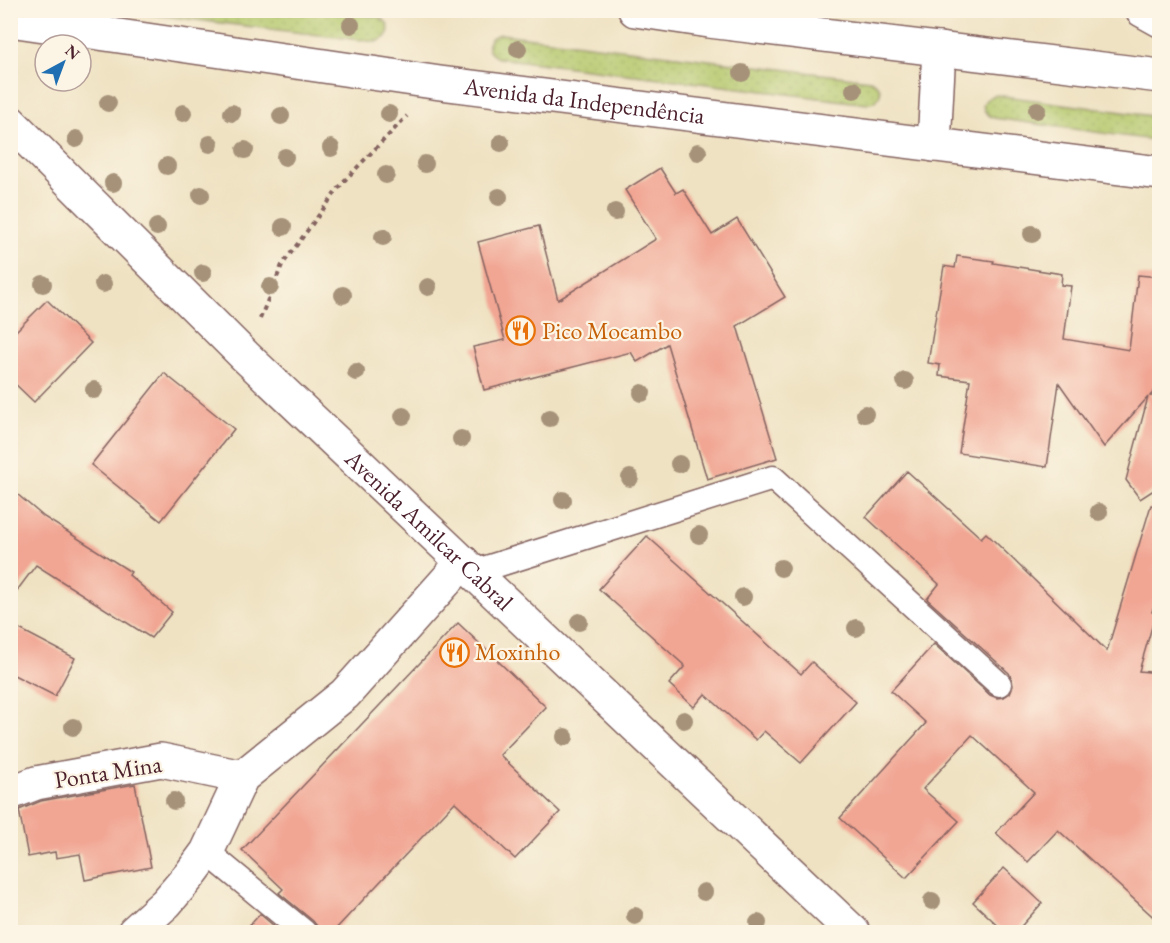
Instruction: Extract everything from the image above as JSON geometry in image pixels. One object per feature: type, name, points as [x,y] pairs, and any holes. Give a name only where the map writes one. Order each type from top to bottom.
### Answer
[{"type":"street","points":[[635,10],[1160,76]]},
{"type":"street","points":[[1142,10],[1160,20]]},
{"type":"street","name":"Avenida da Independência","points":[[10,20],[440,83],[1160,172]]},
{"type":"street","points":[[934,145],[939,49]]},
{"type":"street","name":"Avenida Amilcar Cabral","points":[[10,122],[245,356],[853,933]]},
{"type":"street","points":[[134,933],[166,903],[207,852],[242,777],[345,694],[468,567]]},
{"type":"street","name":"Ponta Mina","points":[[10,793],[36,783],[161,760],[242,777]]},
{"type":"lane","points":[[468,567],[773,478],[999,684]]},
{"type":"lane","points":[[207,852],[304,933]]},
{"type":"path","points":[[245,356],[282,265],[344,180],[440,83]]},
{"type":"green space","points":[[321,10],[379,17],[387,24],[389,31],[385,37],[376,42],[123,11]]},
{"type":"green space","points":[[501,34],[870,80],[878,86],[880,94],[876,100],[867,104],[498,58],[490,52],[488,44],[492,38]]},
{"type":"green space","points":[[997,95],[1159,117],[1159,141],[994,118],[985,112],[984,105],[988,99]]},
{"type":"building","points":[[660,168],[676,193],[683,189],[712,235],[737,219],[785,297],[737,326],[777,458],[707,479],[667,344],[637,362],[631,352],[484,390],[473,347],[505,340],[478,242],[539,226],[558,300],[656,239],[625,190]]},
{"type":"building","points":[[957,256],[1062,274],[1061,285],[1071,286],[1064,339],[1129,350],[1138,275],[1160,277],[1160,385],[1150,396],[1160,397],[1160,486],[1140,499],[1126,480],[1148,397],[1104,447],[1059,383],[1047,467],[959,453],[970,380],[939,376],[940,365],[928,363],[944,266],[955,268]]},
{"type":"building","points":[[47,300],[91,343],[34,402],[10,379],[10,337]]},
{"type":"building","points":[[164,373],[234,429],[161,521],[91,465]]},
{"type":"building","points":[[907,471],[981,538],[986,533],[1107,651],[1151,505],[1160,506],[1160,586],[1152,612],[1156,613],[1139,671],[1160,673],[1160,923],[1058,830],[1028,862],[996,833],[1034,792],[972,735],[923,789],[959,821],[906,878],[840,818],[926,723],[891,691],[934,644],[990,695],[997,698],[1004,697],[1010,693],[1013,686],[1009,673],[927,599],[939,584],[866,517]]},
{"type":"building","points":[[10,488],[44,517],[131,572],[129,575],[172,612],[151,638],[36,565],[10,600]]},
{"type":"building","points":[[647,536],[801,674],[812,662],[856,702],[801,763],[764,731],[756,740],[705,694],[694,707],[669,684],[685,666],[599,589]]},
{"type":"building","points":[[458,623],[546,707],[500,755],[560,812],[515,859],[455,802],[332,933],[318,933],[313,921],[279,893],[283,889],[242,850]]},
{"type":"building","points":[[10,624],[75,658],[55,696],[10,673]]},
{"type":"building","points":[[135,784],[151,867],[85,880],[80,854],[56,858],[55,852],[28,857],[19,810],[41,801]]},
{"type":"building","points":[[1004,868],[1042,903],[1015,933],[1006,933],[973,902]]},
{"type":"building","points":[[260,914],[282,933],[243,933]]},
{"type":"place","name":"Pico Mocambo","points":[[521,331]]},
{"type":"place","name":"Moxinho","points":[[454,652]]}]
